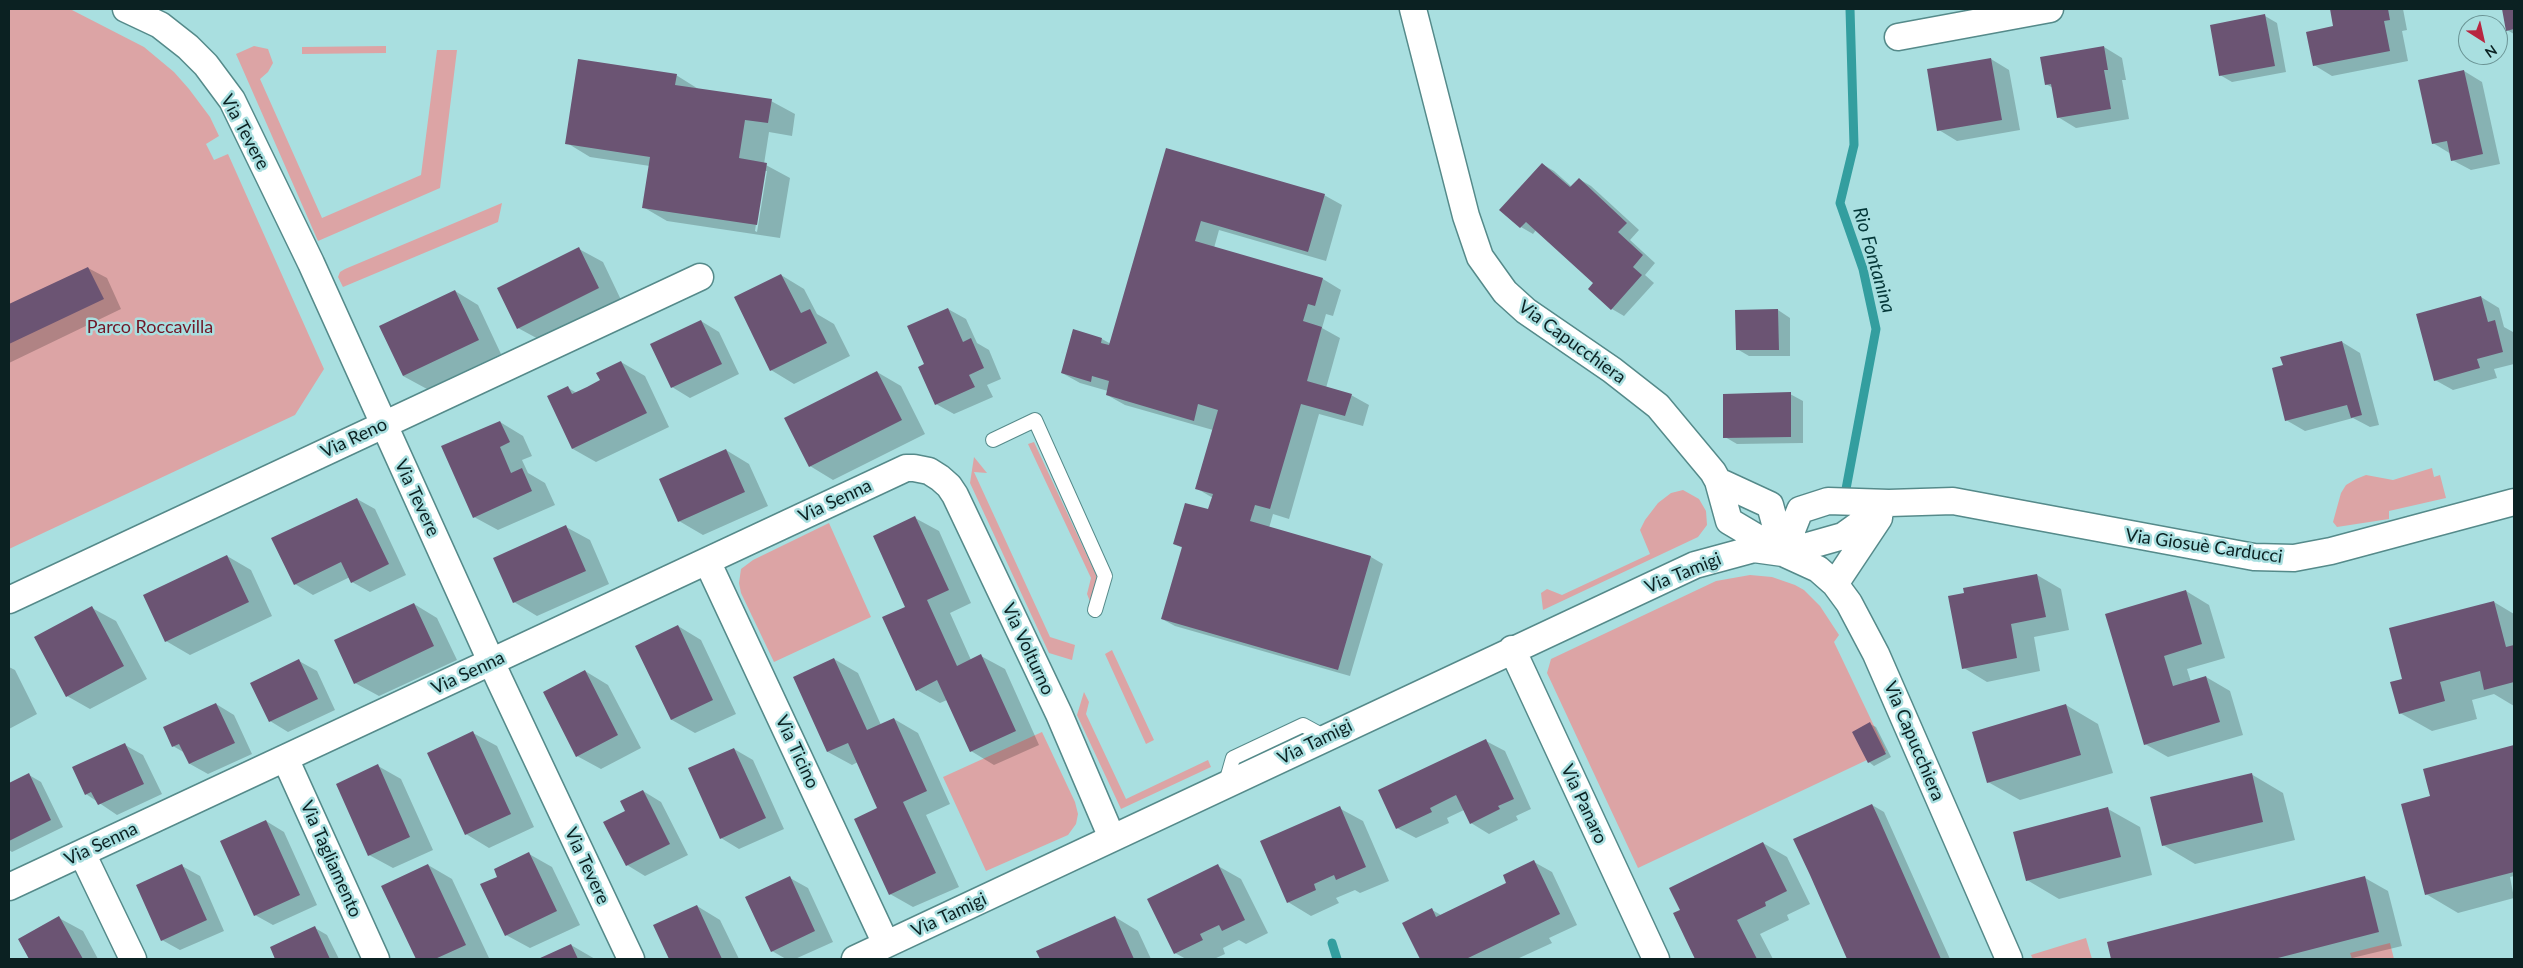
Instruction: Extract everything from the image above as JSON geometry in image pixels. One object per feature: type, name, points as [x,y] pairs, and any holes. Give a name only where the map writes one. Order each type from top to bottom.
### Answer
[{"type":"street","name":"Via Tevere","points":[[126,9],[160,25],[188,47],[206,65],[232,100],[311,263],[383,425],[631,959]]},
{"type":"street","name":"Via Capucchiera","points":[[1413,9],[1466,216],[1480,256],[1505,292],[1526,311],[1612,370],[1658,406],[1718,481],[1729,521],[1783,553],[1818,569],[1835,584],[1854,610],[1876,654],[2009,959]]},
{"type":"street","points":[[1898,36],[2050,9]]},
{"type":"street","name":"Via Reno","points":[[9,600],[700,277]]},
{"type":"street","name":"Via Senna","points":[[9,887],[906,468],[921,468],[929,471]]},
{"type":"street","name":"Via Volturno","points":[[929,471],[949,486],[954,495],[1059,714],[1112,838]]},
{"type":"street","name":"Via Capucchiera","points":[[1718,481],[1770,505],[1783,553]]},
{"type":"street","name":"Via Giosuè Carducci","points":[[1783,553],[1824,528],[1849,502],[1889,504],[1953,501],[2254,557],[2294,558],[2331,551],[2514,502]]},
{"type":"street","points":[[1783,553],[1843,536],[1889,504]]},
{"type":"street","points":[[1835,584],[1889,504]]},
{"type":"street","name":"Via Tamigi","points":[[855,959],[886,950],[1112,838],[1695,564],[1754,549],[1783,553]]},
{"type":"street","name":"Via Ticino","points":[[707,561],[886,950]]},
{"type":"street","name":"Via Panaro","points":[[1512,649],[1656,959]]},
{"type":"street","name":"Via Tagliamento","points":[[285,758],[376,959]]},
{"type":"street","points":[[82,853],[133,959]]},
{"type":"lane","points":[[993,440],[1035,420],[1105,576],[1095,610]]},
{"type":"green space","name":"Parco Roccavilla","points":[[9,9],[70,9],[144,47],[174,72],[189,89],[210,117],[219,136],[206,144],[214,160],[228,154],[324,369],[295,415],[9,549]]},
{"type":"green space","points":[[254,46],[268,49],[273,63],[268,72],[260,79],[322,218],[421,175],[437,50],[457,50],[440,188],[318,241],[236,54]]},
{"type":"green space","points":[[386,46],[386,53],[302,54],[302,47]]},
{"type":"green space","points":[[502,203],[498,222],[343,287],[338,277],[340,272],[345,269]]},
{"type":"green space","points":[[1034,442],[1097,577],[1091,604],[1087,594],[1091,578],[1028,444]]},
{"type":"green space","points":[[974,457],[987,473],[974,472],[1050,637],[1075,645],[1072,660],[1049,653],[970,483]]},
{"type":"green space","points":[[2432,468],[2434,477],[2440,475],[2446,498],[2389,511],[2389,519],[2337,527],[2333,522],[2341,493],[2346,485],[2356,479],[2366,475],[2393,480]]},
{"type":"green space","points":[[1683,490],[1699,499],[1706,511],[1707,525],[1698,537],[1543,610],[1541,593],[1547,589],[1562,595],[1650,554],[1640,530],[1645,520],[1658,503],[1671,493]]},
{"type":"green space","points":[[829,523],[871,617],[774,662],[741,593],[739,583],[741,569],[753,560]]},
{"type":"green space","points":[[1750,575],[1772,577],[1795,585],[1804,590],[1820,606],[1839,635],[1834,642],[1886,751],[1638,868],[1547,673],[1551,659],[1716,581]]},
{"type":"green space","points":[[1112,650],[1154,740],[1146,744],[1105,654]]},
{"type":"green space","points":[[1084,692],[1089,702],[1086,714],[1126,799],[1208,760],[1211,767],[1121,809],[1077,715]]},
{"type":"green space","points":[[1042,732],[1075,802],[1078,814],[1076,824],[1068,835],[986,871],[943,777]]},
{"type":"green space","points":[[2086,938],[2092,959],[2033,959],[2031,955]]},
{"type":"green space","points":[[2390,943],[2394,959],[2352,959],[2350,953]]},
{"type":"building","points":[[2330,9],[2388,9],[2390,20],[2384,21],[2390,51],[2313,66],[2306,32],[2333,26]]},
{"type":"building","points":[[2502,9],[2514,9],[2514,29],[2508,30],[2508,15],[2503,15]]},
{"type":"building","points":[[2265,14],[2275,66],[2219,76],[2210,25]]},
{"type":"building","points":[[2104,46],[2108,70],[2104,70],[2111,109],[2057,118],[2051,84],[2045,85],[2040,57]]},
{"type":"building","points":[[1991,58],[2002,120],[1937,131],[1927,69]]},
{"type":"building","points":[[578,59],[677,74],[675,85],[772,99],[768,123],[745,120],[739,158],[767,163],[757,225],[642,208],[650,157],[565,144]]},
{"type":"building","points":[[2464,70],[2483,154],[2451,161],[2447,141],[2432,144],[2418,80]]},
{"type":"building","points":[[1166,148],[1325,194],[1308,252],[1201,221],[1195,241],[1323,278],[1315,306],[1308,304],[1303,321],[1322,327],[1307,381],[1352,394],[1345,416],[1301,404],[1270,509],[1255,505],[1250,521],[1371,556],[1338,670],[1161,619],[1182,547],[1173,544],[1185,503],[1208,509],[1213,494],[1195,489],[1218,410],[1198,404],[1194,421],[1106,395],[1109,381],[1092,376],[1091,382],[1061,373],[1073,329],[1102,338],[1101,343],[1109,345]]},
{"type":"building","points":[[1542,163],[1570,187],[1579,178],[1627,223],[1618,232],[1643,255],[1633,267],[1642,275],[1611,310],[1588,289],[1593,283],[1526,222],[1520,228],[1499,210]]},
{"type":"building","points":[[579,247],[599,288],[517,329],[497,288]]},
{"type":"building","points":[[88,267],[104,299],[9,344],[9,304]]},
{"type":"building","points":[[781,274],[801,313],[810,309],[827,343],[770,371],[734,297]]},
{"type":"building","points":[[455,290],[479,340],[403,376],[379,326]]},
{"type":"building","points":[[2481,296],[2488,322],[2495,320],[2503,352],[2477,359],[2480,368],[2434,381],[2416,314]]},
{"type":"building","points":[[948,308],[963,342],[971,338],[984,368],[969,375],[975,387],[935,405],[918,367],[924,364],[907,326]]},
{"type":"building","points":[[1778,309],[1779,350],[1736,350],[1735,310]]},
{"type":"building","points":[[701,320],[722,364],[671,388],[650,344]]},
{"type":"building","points":[[2342,341],[2362,415],[2351,418],[2347,405],[2285,421],[2272,368],[2283,365],[2280,357]]},
{"type":"building","points":[[621,361],[647,413],[572,449],[547,396],[568,386],[572,394],[587,387],[600,380],[596,373]]},
{"type":"building","points":[[877,371],[902,420],[809,467],[784,418]]},
{"type":"building","points":[[1791,392],[1791,437],[1723,438],[1723,394]]},
{"type":"building","points":[[500,421],[510,442],[500,447],[511,473],[522,468],[532,491],[473,518],[441,446]]},
{"type":"building","points":[[726,449],[745,492],[678,522],[659,479]]},
{"type":"building","points":[[357,498],[389,564],[351,583],[341,562],[294,585],[271,538]]},
{"type":"building","points":[[915,516],[949,590],[927,600],[957,666],[981,654],[1016,731],[970,752],[937,680],[916,691],[882,617],[905,607],[873,536]]},
{"type":"building","points":[[566,525],[586,571],[513,603],[493,558]]},
{"type":"building","points":[[227,555],[249,602],[165,642],[143,595]]},
{"type":"building","points":[[2037,574],[2046,617],[2011,624],[2017,658],[1962,669],[1948,596],[1964,593],[1963,588]]},
{"type":"building","points":[[2186,590],[2202,644],[2164,656],[2173,686],[2206,676],[2220,722],[2144,745],[2105,614]]},
{"type":"building","points":[[2494,601],[2506,647],[2514,645],[2514,682],[2484,690],[2480,671],[2440,682],[2445,701],[2399,714],[2390,682],[2402,679],[2389,628]]},
{"type":"building","points":[[414,603],[434,646],[354,684],[334,640]]},
{"type":"building","points":[[92,606],[124,666],[66,697],[34,637]]},
{"type":"building","points":[[678,625],[713,700],[671,720],[635,646]]},
{"type":"building","points":[[834,658],[867,730],[894,718],[927,791],[903,802],[936,873],[889,895],[854,819],[877,808],[848,743],[827,752],[793,677]]},
{"type":"building","points":[[299,659],[318,699],[269,722],[250,683]]},
{"type":"building","points":[[585,670],[618,735],[576,757],[543,692]]},
{"type":"building","points":[[216,703],[235,743],[189,764],[179,744],[172,747],[163,727]]},
{"type":"building","points":[[2066,704],[2081,755],[1987,783],[1972,732]]},
{"type":"building","points":[[1870,722],[1886,754],[1868,763],[1852,732]]},
{"type":"building","points":[[473,731],[511,814],[465,835],[427,753]]},
{"type":"building","points":[[1486,739],[1514,799],[1498,806],[1500,809],[1470,824],[1456,795],[1430,808],[1432,812],[1396,829],[1378,790]]},
{"type":"building","points":[[125,743],[144,784],[98,805],[91,792],[85,795],[72,767]]},
{"type":"building","points":[[2514,745],[2514,872],[2425,895],[2401,804],[2430,796],[2423,769]]},
{"type":"building","points":[[734,748],[766,818],[720,839],[688,768]]},
{"type":"building","points":[[378,764],[410,837],[368,856],[336,784]]},
{"type":"building","points":[[29,773],[51,820],[9,841],[9,783]]},
{"type":"building","points":[[2252,773],[2263,822],[2162,846],[2150,797]]},
{"type":"building","points":[[643,790],[670,844],[626,866],[603,822],[625,811],[620,801]]},
{"type":"building","points":[[1872,804],[1941,959],[1847,959],[1793,839]]},
{"type":"building","points":[[1340,806],[1366,867],[1336,880],[1334,875],[1314,884],[1316,890],[1287,903],[1260,841]]},
{"type":"building","points":[[2108,807],[2121,857],[2026,881],[2013,832]]},
{"type":"building","points":[[266,820],[300,895],[254,916],[220,841]]},
{"type":"building","points":[[1763,842],[1787,891],[1765,902],[1766,906],[1737,920],[1757,959],[1695,959],[1673,913],[1680,910],[1669,888]]},
{"type":"building","points":[[529,852],[557,911],[505,936],[480,884],[497,877],[494,869]]},
{"type":"building","points":[[1534,860],[1560,914],[1466,959],[1420,959],[1402,923],[1432,908],[1436,917],[1506,883],[1503,875]]},
{"type":"building","points":[[182,864],[207,920],[161,941],[136,885]]},
{"type":"building","points":[[428,864],[466,945],[435,959],[416,959],[381,886]]},
{"type":"building","points":[[1218,864],[1245,920],[1222,931],[1219,925],[1200,934],[1203,940],[1174,954],[1147,899]]},
{"type":"building","points":[[790,876],[815,931],[771,952],[745,897]]},
{"type":"building","points":[[2365,876],[2379,932],[2274,959],[2111,959],[2107,942]]},
{"type":"building","points":[[697,905],[722,959],[669,959],[653,925]]},
{"type":"building","points":[[59,916],[83,959],[29,959],[18,939]]},
{"type":"building","points":[[1115,916],[1134,959],[1040,959],[1036,951]]},
{"type":"building","points":[[315,926],[330,959],[275,959],[270,947]]},
{"type":"building","points":[[571,944],[578,959],[538,959]]},
{"type":"waterway","name":"Rio Fontanina","points":[[1846,489],[1876,329],[1863,269],[1840,203],[1854,145],[1850,9]]},
{"type":"waterway","points":[[1332,943],[1337,959]]}]
